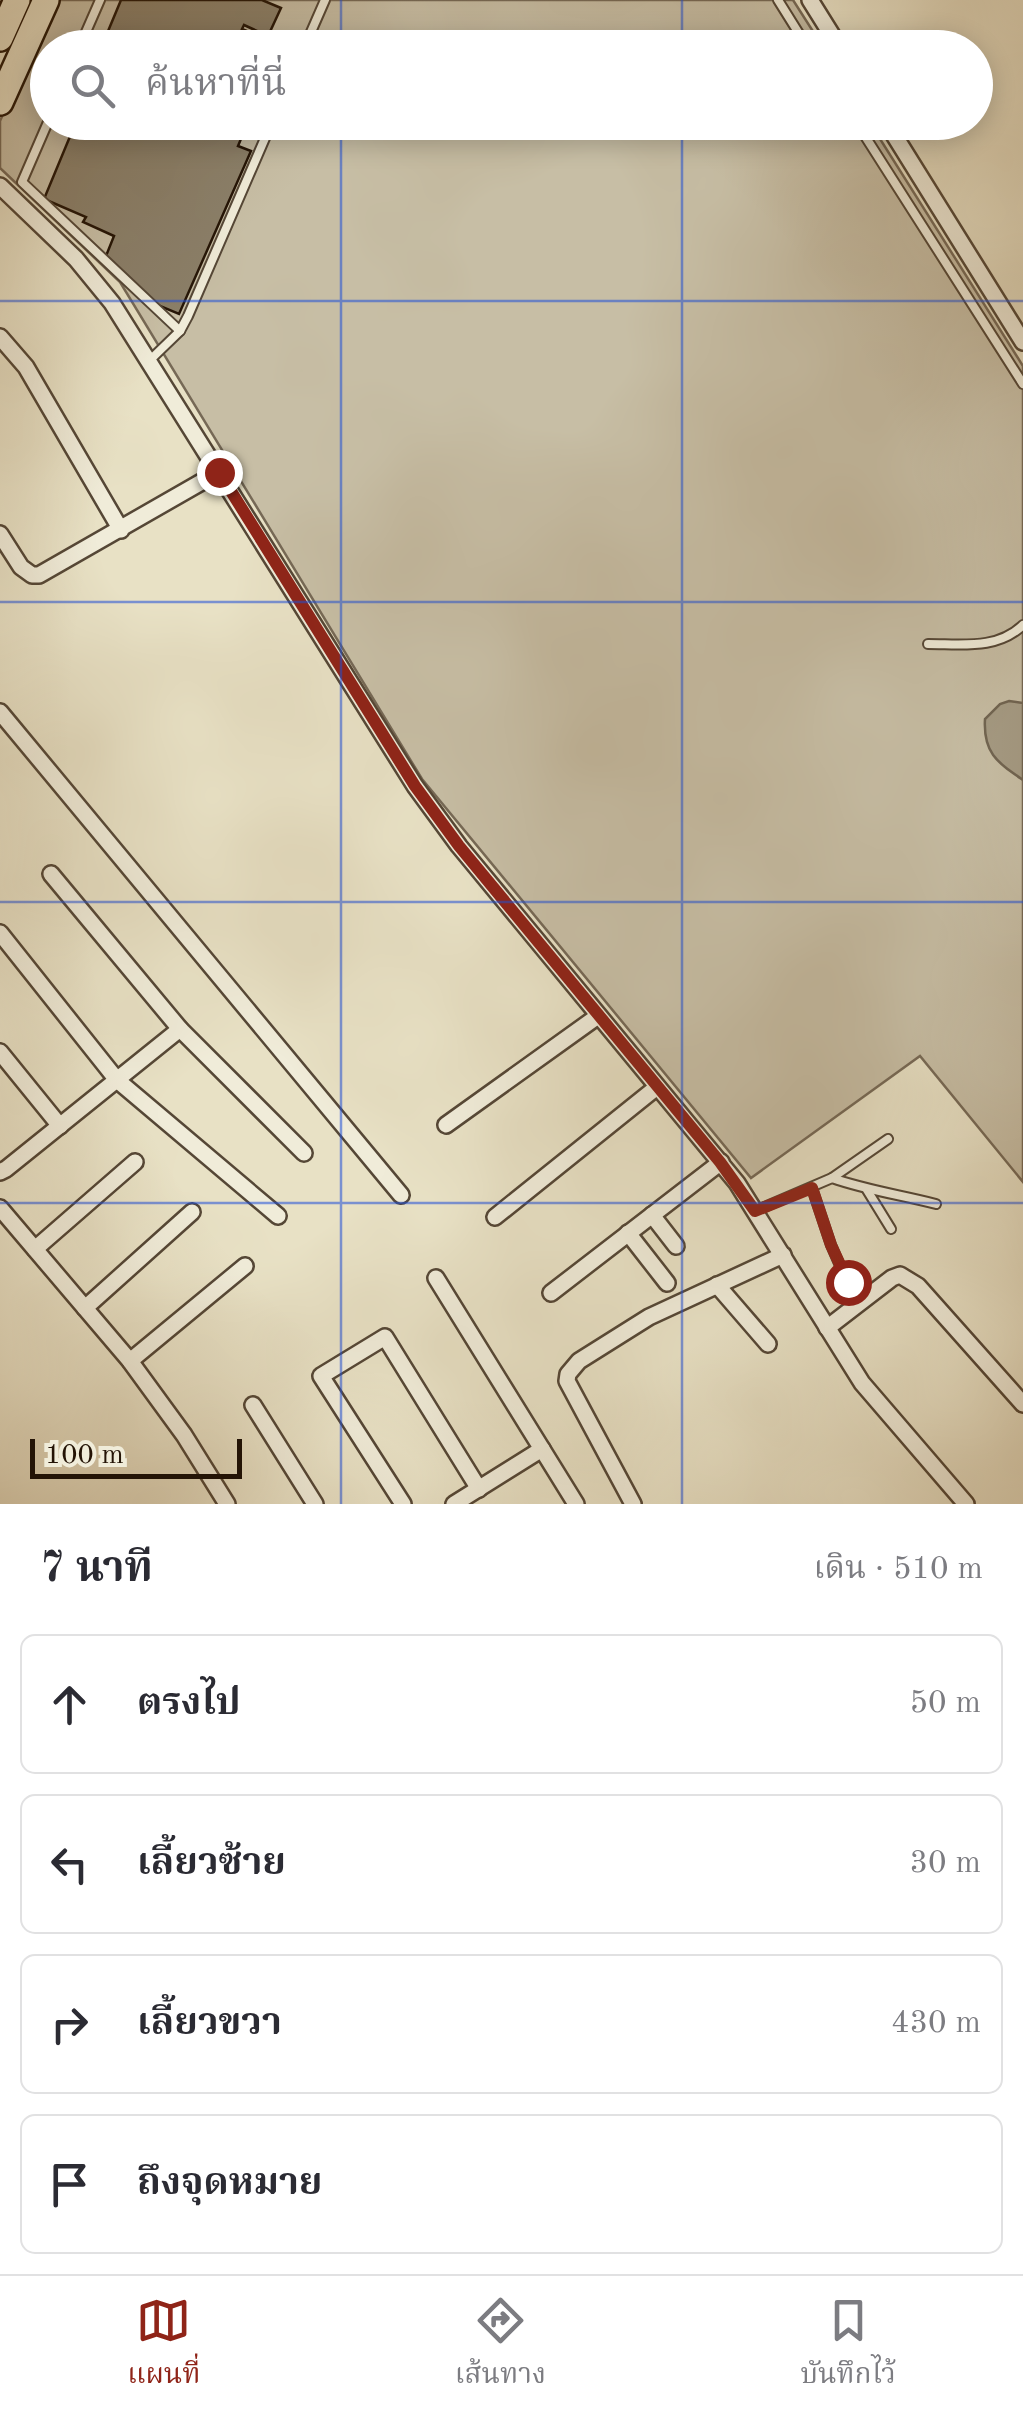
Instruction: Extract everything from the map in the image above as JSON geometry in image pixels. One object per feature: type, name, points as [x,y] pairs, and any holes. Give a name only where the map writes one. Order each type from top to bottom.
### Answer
[{"type":"main road","points":[[0,38],[17,0]]},
{"type":"main road","points":[[32,30],[46,0]]},
{"type":"main road","points":[[0,102],[30,35]]},
{"type":"street","points":[[810,0],[829,30]]},
{"type":"street","points":[[897,140],[1023,342]]},
{"type":"street","points":[[0,186],[76,258],[112,304],[415,786],[459,846],[720,1162],[862,1383],[966,1504]]},
{"type":"street","points":[[0,337],[26,367],[121,530]]},
{"type":"street","points":[[0,534],[20,568],[32,576],[39,575],[219,472]]},
{"type":"street","points":[[0,712],[400,1195]]},
{"type":"street","points":[[51,874],[180,1029],[304,1153]]},
{"type":"street","points":[[0,933],[117,1080],[278,1216]]},
{"type":"street","points":[[446,1124],[598,1016]]},
{"type":"street","points":[[0,1172],[180,1029]]},
{"type":"street","points":[[0,1052],[60,1126]]},
{"type":"street","points":[[494,1217],[657,1087]]},
{"type":"street","points":[[35,1249],[134,1162]]},
{"type":"street","points":[[551,1293],[720,1162]]},
{"type":"street","points":[[0,1208],[130,1362],[184,1435],[227,1504]]},
{"type":"street","points":[[85,1308],[192,1212]]},
{"type":"street","points":[[652,1214],[676,1246]]},
{"type":"street","points":[[628,1233],[667,1283]]},
{"type":"street","points":[[633,1504],[567,1382],[568,1374],[649,1317],[783,1255]]},
{"type":"street","points":[[130,1362],[245,1266]]},
{"type":"street","points":[[827,1328],[900,1275],[918,1286],[1023,1404]]},
{"type":"street","points":[[436,1278],[576,1504]]},
{"type":"street","points":[[717,1285],[768,1344]]},
{"type":"street","points":[[403,1504],[321,1376],[384,1337],[479,1489]]},
{"type":"street","points":[[252,1405],[314,1504]]},
{"type":"street","points":[[454,1504],[542,1450]]},
{"type":"lane","points":[[88,30],[100,0]]},
{"type":"lane","points":[[312,30],[325,0]]},
{"type":"lane","points":[[778,0],[797,30]]},
{"type":"lane","points":[[40,140],[22,182],[180,332]]},
{"type":"lane","points":[[149,361],[180,332],[264,140]]},
{"type":"lane","points":[[867,140],[1023,384]]},
{"type":"lane","points":[[928,644],[981,644],[1005,639],[1023,625]]},
{"type":"lane","points":[[755,1211],[832,1178],[888,1139]]},
{"type":"lane","points":[[832,1178],[867,1190],[936,1204]]},
{"type":"lane","points":[[812,1188],[848,1282]]},
{"type":"lane","points":[[867,1190],[891,1230]]},
{"type":"shaded area","points":[[54,0],[793,0],[812,30],[41,30]]},
{"type":"shaded area","points":[[30,54],[30,140],[881,140],[1023,366],[1023,1182],[920,1056],[751,1178],[422,779],[120,282],[0,168],[0,121]]},
{"type":"shaded area","points":[[1009,701],[1023,703],[1023,780],[999,762],[986,740],[985,719]]},
{"type":"building","points":[[121,0],[262,0],[281,8],[271,30],[244,25],[244,30],[108,30]]},
{"type":"building","points":[[69,140],[240,140],[238,146],[251,151],[179,314],[155,304],[106,256],[114,236],[83,222],[86,217],[44,199]]},
{"type":"route","points":[[219,472],[415,786],[459,846],[720,1162],[755,1211],[812,1188],[848,1282]]}]
